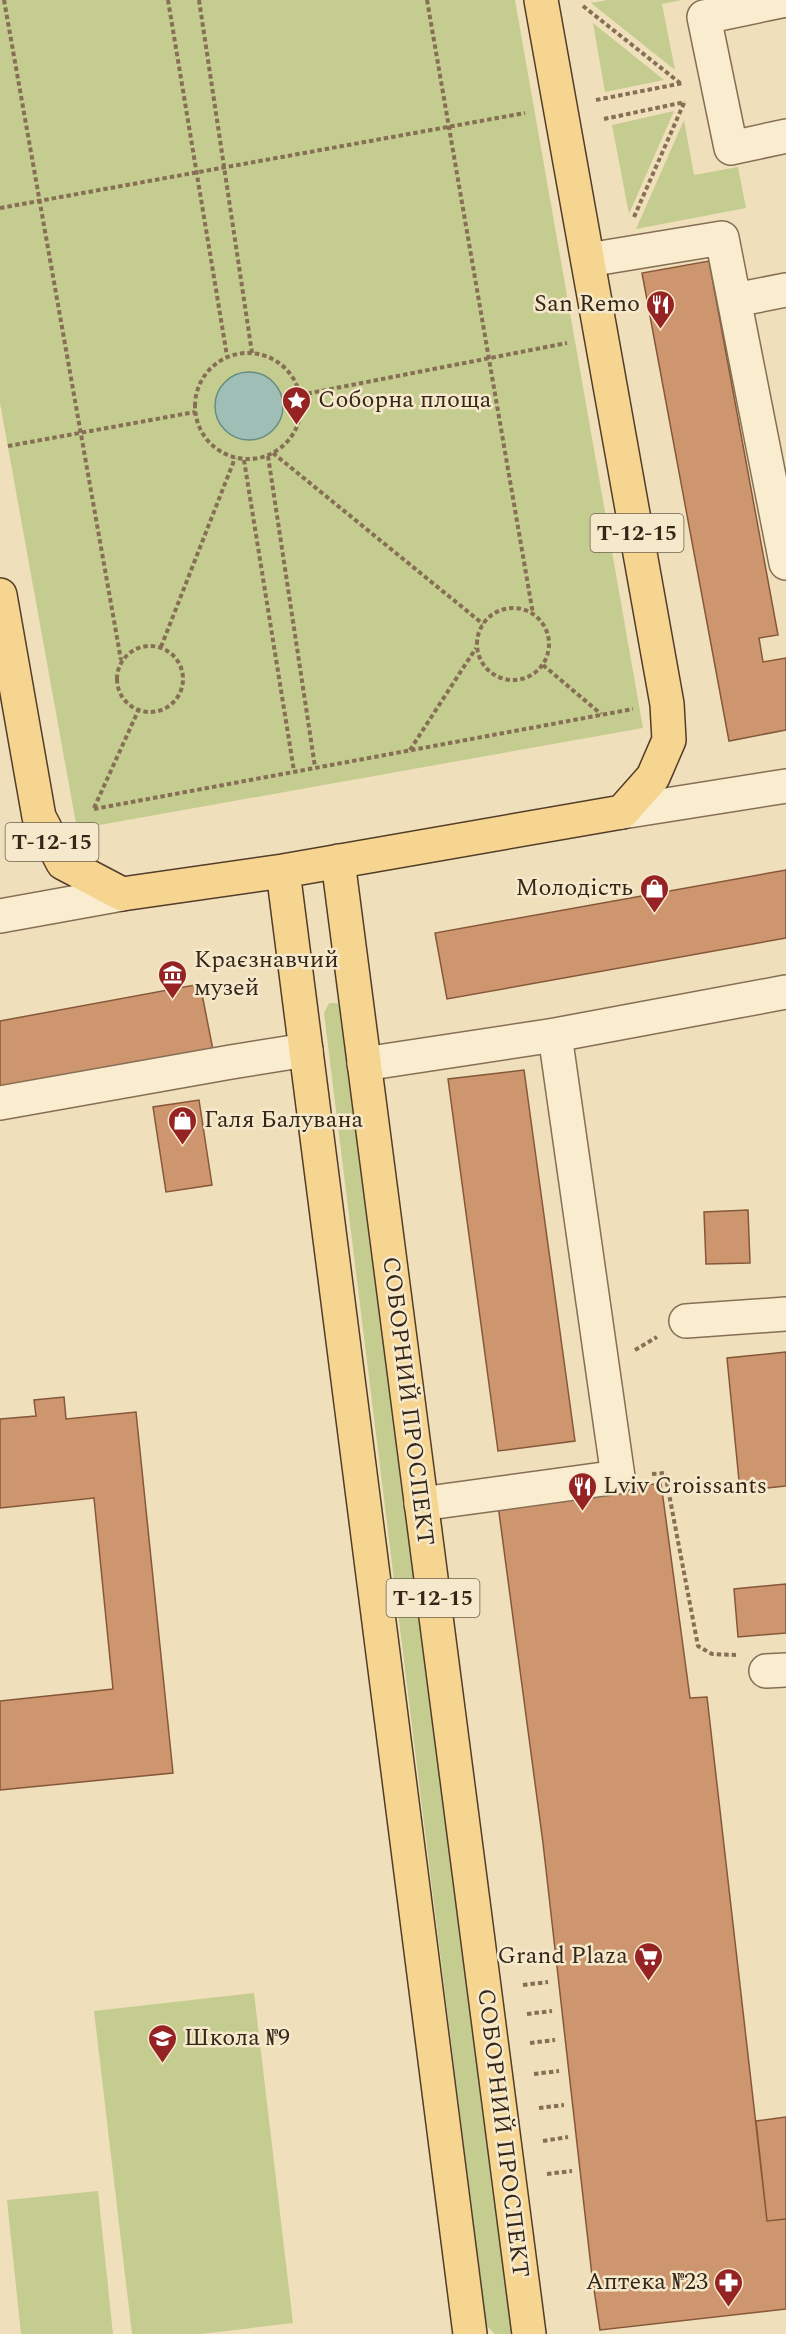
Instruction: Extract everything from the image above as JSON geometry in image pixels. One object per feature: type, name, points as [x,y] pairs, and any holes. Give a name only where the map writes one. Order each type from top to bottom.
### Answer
[{"type":"main road","name":"Т-12-15","points":[[542,0],[667,704],[669,740],[653,777],[622,812]]},
{"type":"main road","name":"Т-12-15","points":[[0,595],[39,817],[63,863],[122,894]]},
{"type":"main road","points":[[122,894],[283,871],[622,812]]},
{"type":"main road","name":"СОБОРНИЙ ПРОСПЕКТ","points":[[338,861],[529,2334]]},
{"type":"main road","name":"Т-12-15","points":[[283,871],[470,2334]]},
{"type":"street","points":[[786,0],[704,17],[731,148],[786,136]]},
{"type":"street","points":[[588,260],[722,238],[786,563]]},
{"type":"street","points":[[735,300],[786,290]]},
{"type":"street","points":[[622,812],[786,786]]},
{"type":"street","points":[[0,916],[122,894]]},
{"type":"street","points":[[364,1064],[555,1035],[786,992]]},
{"type":"street","points":[[421,1504],[618,1477],[555,1035]]},
{"type":"street","points":[[0,1103],[306,1050]]},
{"type":"street","points":[[686,1321],[786,1314]]},
{"type":"path","points":[[4,0],[121,660]]},
{"type":"path","points":[[168,0],[227,356]]},
{"type":"path","points":[[199,0],[252,353]]},
{"type":"path","points":[[428,0],[533,614]]},
{"type":"path","points":[[583,6],[681,83]]},
{"type":"path","points":[[600,99],[681,83],[718,86]]},
{"type":"path","points":[[604,119],[684,102],[718,86]]},
{"type":"path","points":[[630,227],[684,102]]},
{"type":"path","points":[[0,208],[534,111]]},
{"type":"path","points":[[300,395],[575,342]]},
{"type":"path","points":[[252,353],[266,356],[283,366],[292,377],[300,395],[301,415],[294,433],[285,444],[268,456],[244,460],[235,458],[216,449],[200,431],[195,412],[196,394],[201,380],[213,366],[227,356],[252,353]]},
{"type":"path","points":[[8,446],[195,412]]},
{"type":"path","points":[[273,453],[483,624]]},
{"type":"path","points":[[268,456],[315,767]]},
{"type":"path","points":[[161,647],[235,458]]},
{"type":"path","points":[[244,460],[294,771]]},
{"type":"path","points":[[523,609],[533,614],[541,621],[550,642],[543,665],[534,674],[523,679],[510,681],[498,678],[488,671],[480,660],[477,648],[478,636],[483,624],[501,610],[523,609]]},
{"type":"path","points":[[150,645],[161,647],[179,662],[183,673],[183,684],[172,705],[150,713],[138,711],[129,705],[117,689],[117,671],[121,660],[129,652],[150,645]]},
{"type":"path","points":[[410,750],[477,648]]},
{"type":"path","points":[[543,665],[602,714]]},
{"type":"path","points":[[138,711],[94,809],[639,708]]},
{"type":"path","points":[[603,1368],[686,1321]]},
{"type":"path","points":[[618,1477],[665,1473],[698,1646],[712,1654],[745,1655],[776,1671]]},
{"type":"path","points":[[523,1985],[548,1982]]},
{"type":"path","points":[[527,2014],[552,2011]]},
{"type":"path","points":[[530,2043],[555,2040]]},
{"type":"path","points":[[534,2074],[559,2071]]},
{"type":"path","points":[[539,2108],[564,2105]]},
{"type":"path","points":[[543,2141],[568,2137]]},
{"type":"path","points":[[547,2174],[572,2171]]},
{"type":"green space","name":"Соборна площа","points":[[0,0],[515,0],[643,728],[77,829],[0,403]]},
{"type":"green space","points":[[607,0],[682,0],[662,4],[675,70],[591,3]]},
{"type":"green space","points":[[593,23],[664,80],[605,92]]},
{"type":"green space","points":[[674,111],[629,214],[612,125]]},
{"type":"green space","points":[[684,120],[694,175],[738,167],[746,208],[636,229]]},
{"type":"green space","points":[[329,1003],[337,1003],[342,1008],[516,2319],[510,2334],[495,2334],[486,2325],[324,1013]]},
{"type":"green space","points":[[254,1993],[293,2323],[200,2334],[132,2334],[94,2011]]},
{"type":"green space","points":[[98,2191],[113,2334],[21,2334],[7,2200]]},
{"type":"water","points":[[249,372],[262,375],[273,382],[280,393],[283,406],[280,419],[273,430],[262,437],[249,440],[236,437],[225,430],[218,419],[215,406],[218,393],[225,382],[236,375]]},
{"type":"building","points":[[709,261],[778,635],[759,638],[763,662],[786,658],[786,730],[729,741],[642,273]]},
{"type":"building","points":[[786,870],[786,938],[447,999],[435,933]]},
{"type":"building","points":[[200,984],[213,1050],[0,1089],[0,1021]]},
{"type":"building","points":[[524,1070],[575,1441],[498,1451],[448,1079]]},
{"type":"building","name":"Галя Балувана","points":[[199,1100],[212,1185],[166,1192],[153,1107]]},
{"type":"building","points":[[748,1210],[750,1263],[706,1264],[704,1212]]},
{"type":"building","points":[[786,1352],[786,1486],[740,1491],[727,1358]]},
{"type":"building","points":[[64,1397],[66,1419],[136,1412],[173,1773],[0,1790],[0,1701],[113,1689],[94,1498],[0,1508],[0,1419],[36,1416],[34,1400]]},
{"type":"building","name":"Grand Plaza","points":[[661,1483],[690,1698],[707,1697],[767,2221],[786,2219],[786,2309],[600,2330],[543,1843],[498,1505]]},
{"type":"building","points":[[786,1584],[786,1633],[738,1637],[734,1589]]},
{"type":"building","points":[[786,2117],[786,2219],[767,2221],[756,2121]]},
{"type":"place","name":"San Remo","points":[[661,330]]},
{"type":"place","name":"Соборна площа","points":[[297,426]]},
{"type":"place","name":"Молодість","points":[[654,914]]},
{"type":"place","name":"Краєзнавчий музей","points":[[173,1000]]},
{"type":"place","name":"Галя Балувана","points":[[183,1146]]},
{"type":"place","name":"Lviv Croissants","points":[[582,1512]]},
{"type":"place","name":"Grand Plaza","points":[[649,1982]]},
{"type":"place","name":"Школа №9","points":[[163,2064]]},
{"type":"place","name":"Аптека №23","points":[[729,2308]]}]
